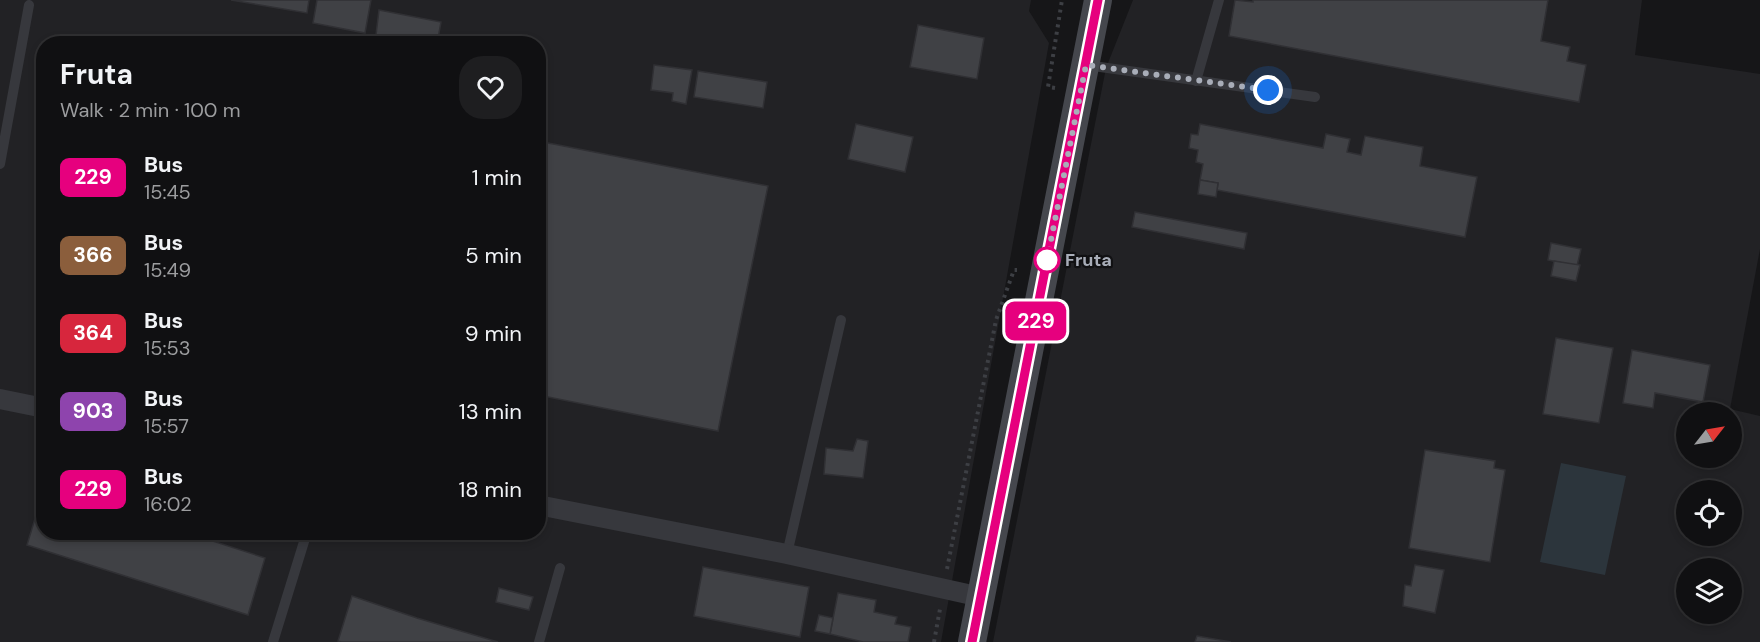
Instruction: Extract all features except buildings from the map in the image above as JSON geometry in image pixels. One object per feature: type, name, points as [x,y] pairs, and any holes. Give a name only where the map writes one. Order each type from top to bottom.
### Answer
[{"type":"main road","points":[[972,642],[1098,0]]},
{"type":"street","points":[[0,399],[36,406]]},
{"type":"street","points":[[546,507],[787,554],[943,591],[981,597]]},
{"type":"lane","points":[[1196,81],[1219,0]]},
{"type":"lane","points":[[0,164],[29,5]]},
{"type":"lane","points":[[1086,65],[1315,97]]},
{"type":"lane","points":[[787,554],[841,320]]},
{"type":"lane","points":[[276,641],[306,540]]},
{"type":"lane","points":[[539,642],[560,568]]},
{"type":"path","points":[[934,642],[996,320],[1014,270],[1045,274]]},
{"type":"shaded area","points":[[0,0],[1031,0],[1029,11],[1049,43],[941,642],[0,642]]},
{"type":"shaded area","points":[[1133,0],[1642,0],[1635,55],[1760,74],[1760,249],[1731,402],[1676,402],[1676,468],[1742,468],[1742,412],[1760,416],[1760,642],[993,642],[1106,68]]},
{"type":"shaded area","points":[[1561,463],[1626,476],[1605,575],[1540,562]]},
{"type":"bus line","name":"229","points":[[972,642],[1098,0]]},
{"type":"place","name":"Fruta","points":[[1047,260]]},
{"type":"route","points":[[1047,260],[1086,65],[1268,90]]}]
